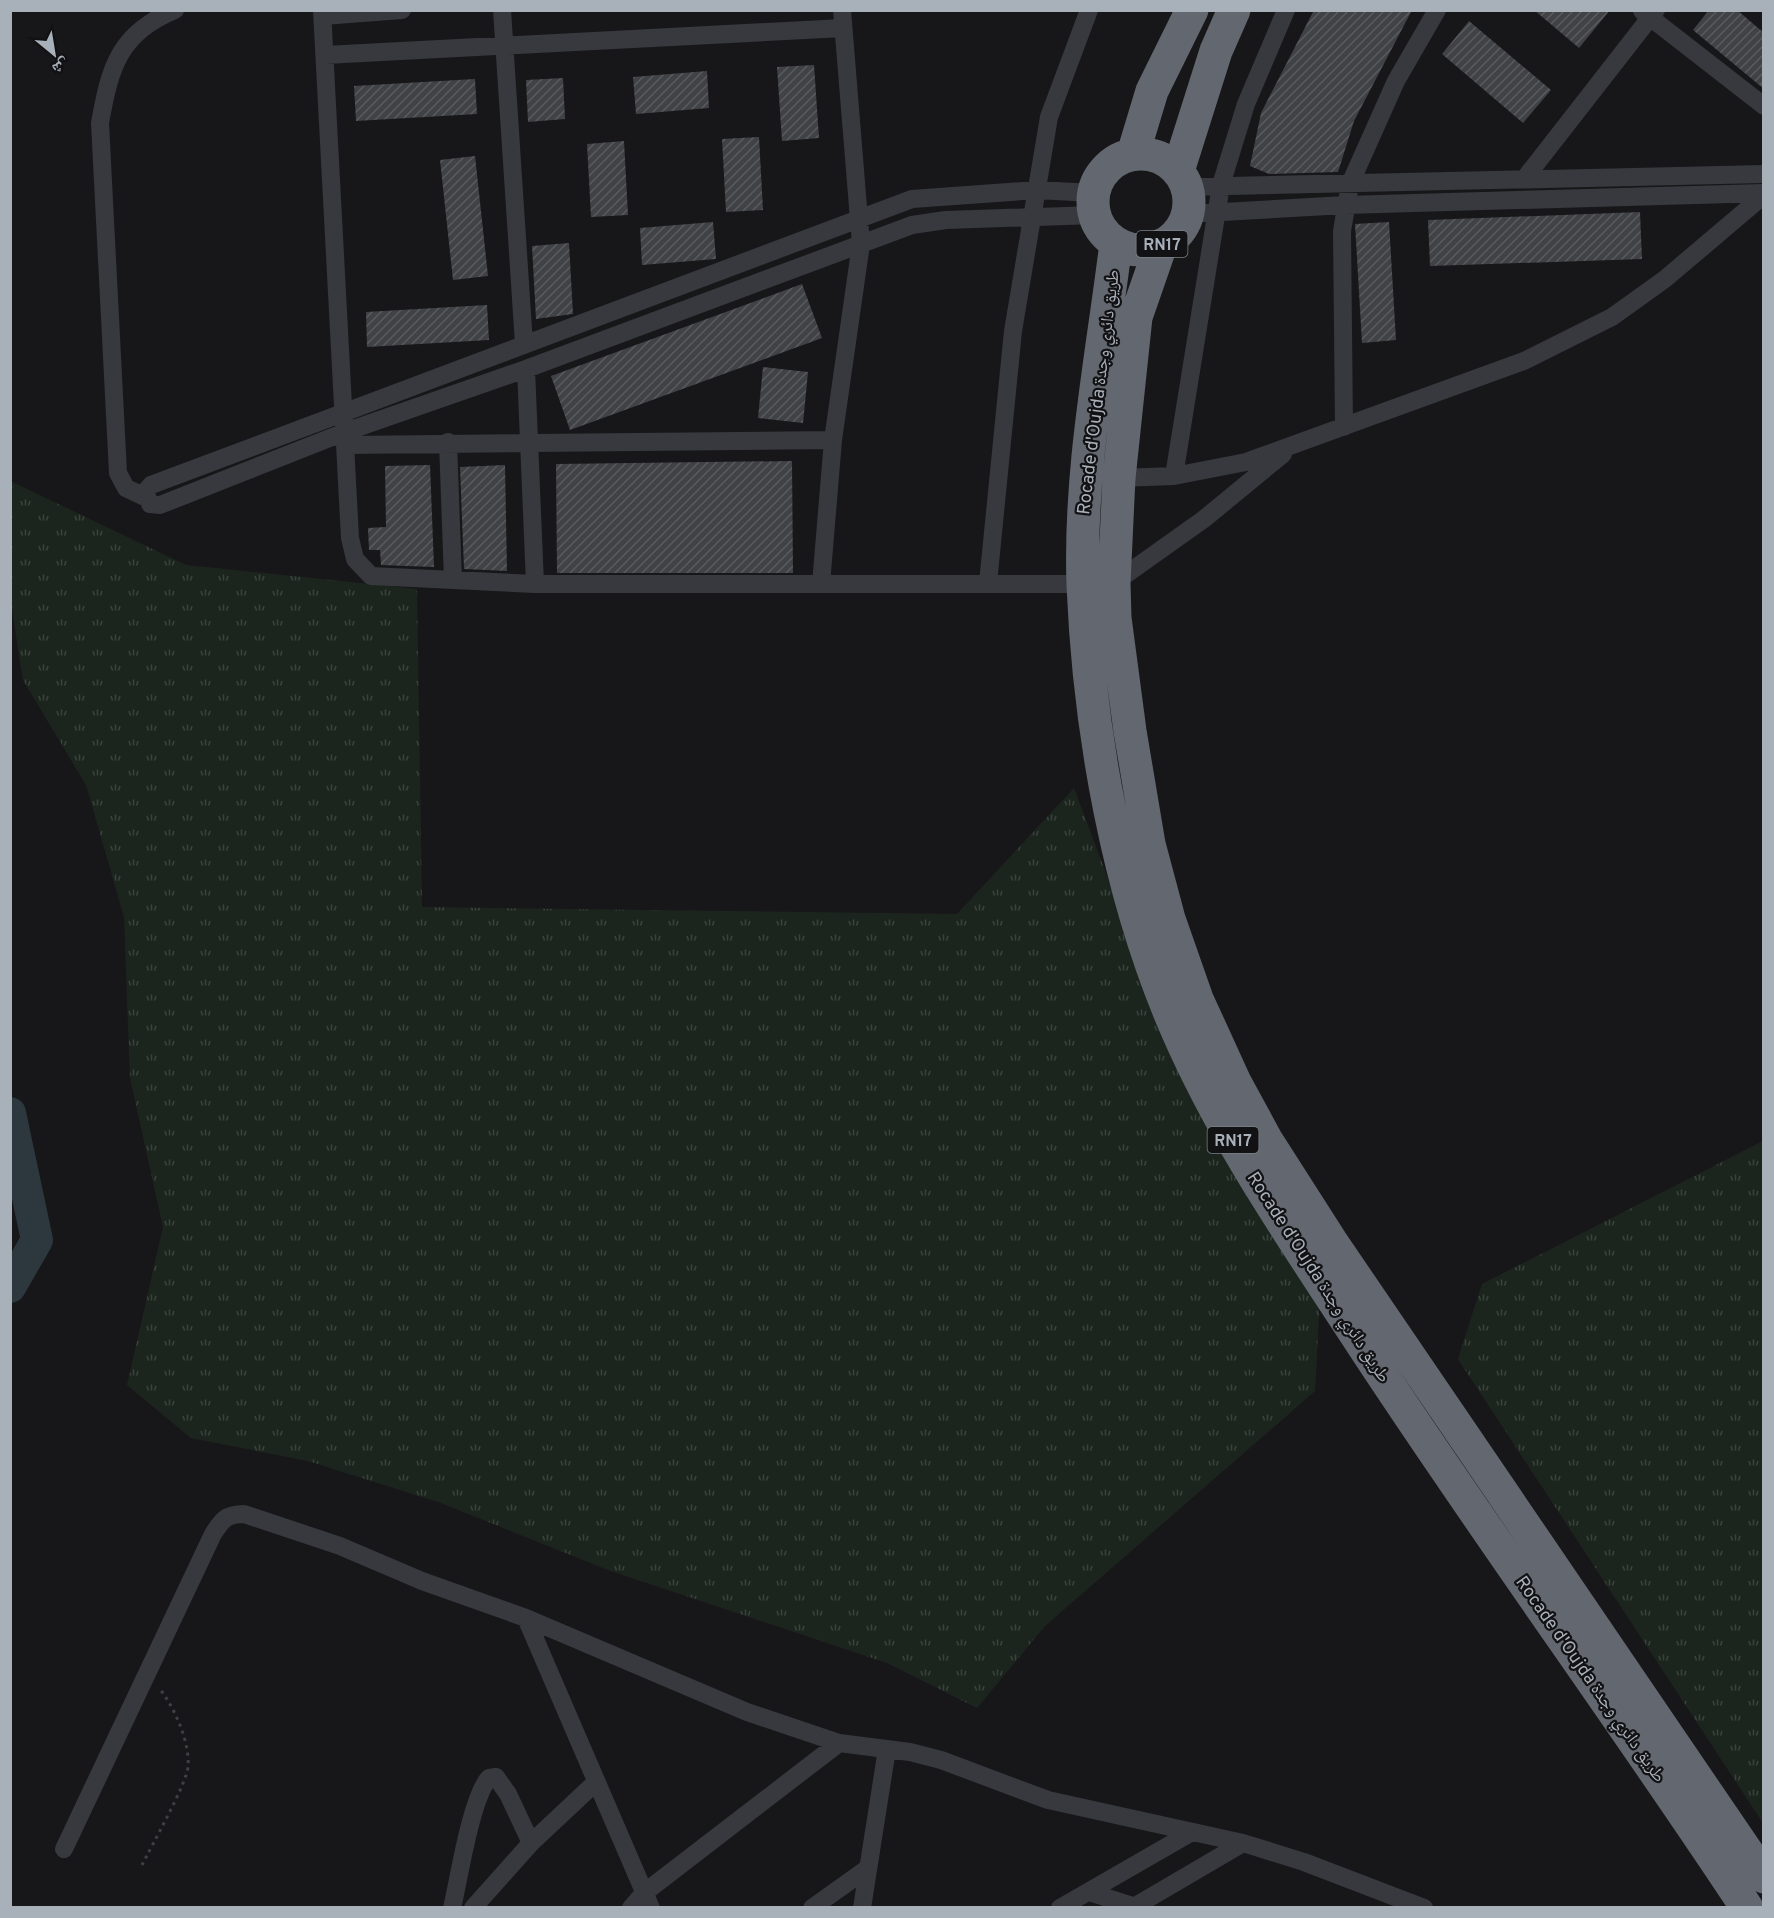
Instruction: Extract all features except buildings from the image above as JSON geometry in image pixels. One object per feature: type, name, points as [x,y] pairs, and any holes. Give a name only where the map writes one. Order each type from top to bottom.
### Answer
[{"type":"highway","points":[[1133,154],[1152,91],[1192,10]]},
{"type":"highway","name":"RN17","points":[[1094,204],[1103,231],[1116,243],[1138,250],[1161,245],[1173,237],[1191,196],[1216,51],[1234,10]]},
{"type":"highway","points":[[1094,204],[1098,179],[1119,159],[1133,154],[1157,157],[1191,196]]},
{"type":"highway","name":"Rocade d'Oujda طريق دائري وجدة","points":[[1116,243],[1087,457],[1083,525],[1099,584],[1115,618],[1128,719],[1149,844],[1169,919],[1197,999],[1235,1082],[1267,1141],[1331,1241],[1764,1877]]},
{"type":"highway","name":"Rocade d'Oujda طريق دائري وجدة","points":[[1161,245],[1136,317],[1119,478],[1099,584],[1092,682],[1115,830],[1134,906],[1156,975],[1174,1025],[1204,1089],[1281,1222],[1399,1402],[1748,1908]]},
{"type":"street","points":[[147,498],[126,488],[118,473],[100,123],[107,82],[122,48],[147,23],[175,10]]},
{"type":"street","points":[[402,10],[323,13],[351,550],[360,567],[371,576],[535,584],[1099,584],[1204,519],[1294,445]]},
{"type":"street","points":[[502,10],[524,344]]},
{"type":"street","points":[[988,583],[1013,331],[1049,117],[1089,10]]},
{"type":"street","points":[[1221,185],[1246,104],[1286,10]]},
{"type":"street","points":[[1344,427],[1342,231],[1345,205],[1350,184],[1396,81],[1437,10]]},
{"type":"street","points":[[1525,178],[1649,13],[1764,106]]},
{"type":"street","points":[[325,55],[504,46],[842,19],[861,244],[833,440],[820,584]]},
{"type":"street","points":[[1191,196],[1221,185],[1764,174]]},
{"type":"street","points":[[1191,196],[1221,185]]},
{"type":"street","points":[[1037,190],[1094,204],[1033,215],[931,222],[905,227],[345,438],[160,505],[151,505],[147,498],[145,490],[150,485],[860,217],[923,197],[1037,190]]},
{"type":"street","points":[[1191,196],[1345,205],[1764,194]]},
{"type":"street","points":[[1119,478],[1174,476],[1246,462],[1524,361],[1612,317],[1665,279],[1764,194]]},
{"type":"street","points":[[1174,476],[1191,196]]},
{"type":"street","points":[[526,369],[535,584]]},
{"type":"street","points":[[345,438],[448,442],[833,440]]},
{"type":"street","points":[[448,442],[453,580]]},
{"type":"street","points":[[63,1849],[213,1534],[223,1519],[231,1514],[244,1514],[270,1521],[526,1618],[747,1712],[839,1743],[887,1749],[942,1760],[1048,1800],[1243,1844],[1304,1862],[1424,1908]]},
{"type":"street","points":[[526,1618],[647,1900]]},
{"type":"street","points":[[631,1908],[647,1900],[839,1743]]},
{"type":"street","points":[[862,1908],[887,1749]]},
{"type":"street","points":[[452,1908],[473,1817],[489,1778],[496,1777],[508,1794],[531,1843]]},
{"type":"street","points":[[473,1908],[531,1843],[595,1783]]},
{"type":"street","points":[[1060,1908],[1192,1832]]},
{"type":"street","points":[[1089,1892],[1135,1907],[1243,1844]]},
{"type":"street","points":[[812,1908],[868,1868]]},
{"type":"path","points":[[142,1865],[188,1769],[184,1737],[167,1698],[147,1674]]},
{"type":"green space","points":[[10,481],[186,565],[417,589],[422,907],[957,914],[1074,788],[1116,900],[1320,1298],[1315,1391],[1045,1626],[977,1708],[887,1663],[608,1570],[441,1503],[308,1461],[191,1438],[127,1385],[163,1227],[130,1078],[124,917],[86,785],[23,680],[10,597]]},
{"type":"green space","points":[[1763,1141],[1763,1823],[1458,1359],[1482,1284]]},
{"type":"waterway","points":[[10,1113],[37,1240],[10,1287]]}]
